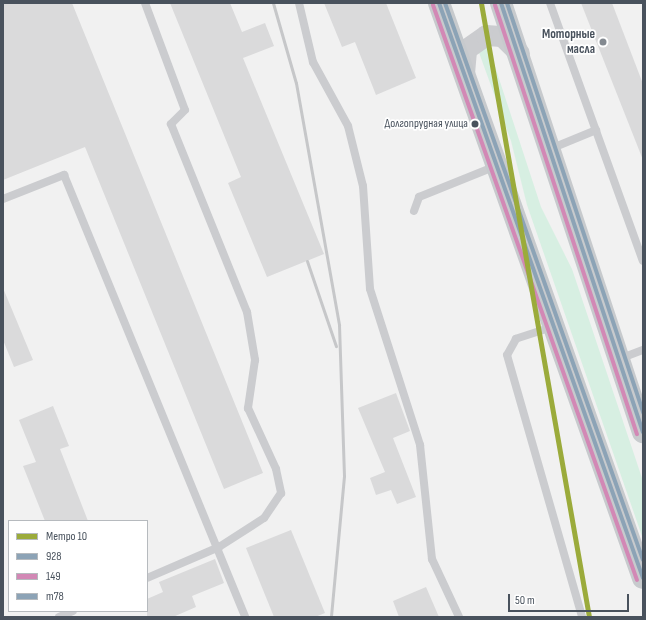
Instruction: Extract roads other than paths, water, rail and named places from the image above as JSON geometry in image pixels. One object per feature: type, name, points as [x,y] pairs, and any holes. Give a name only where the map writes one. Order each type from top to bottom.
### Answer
[{"type":"main road","points":[[439,3],[498,165],[643,578]]},
{"type":"main road","points":[[501,3],[643,432]]},
{"type":"street","points":[[464,72],[466,49],[486,35],[502,36],[518,53]]},
{"type":"lane","points":[[145,3],[185,110],[171,124],[247,312],[255,360],[248,408],[276,469],[281,493],[264,518],[219,547],[148,578]]},
{"type":"lane","points":[[298,3],[313,62],[348,126],[363,186],[370,289],[420,445],[432,559],[459,617]]},
{"type":"lane","points":[[550,3],[643,261]]},
{"type":"lane","points":[[549,149],[596,130]]},
{"type":"lane","points":[[414,211],[419,197],[498,165]]},
{"type":"lane","points":[[3,199],[64,175],[219,547],[246,617]]},
{"type":"lane","points":[[555,326],[516,339],[507,355],[582,617]]},
{"type":"lane","points":[[619,359],[643,350]]},
{"type":"lane","points":[[59,617],[71,612]]},
{"type":"railway","points":[[273,3],[296,83],[339,325],[344,476],[331,617]]},
{"type":"railway","points":[[307,261],[336,346]]},
{"type":"metro line","name":"10","points":[[481,3],[589,617]]},
{"type":"place","name":"Моторные масла","points":[[603,42]]},
{"type":"place","name":"Долгопрудная улица","points":[[475,124]]}]
